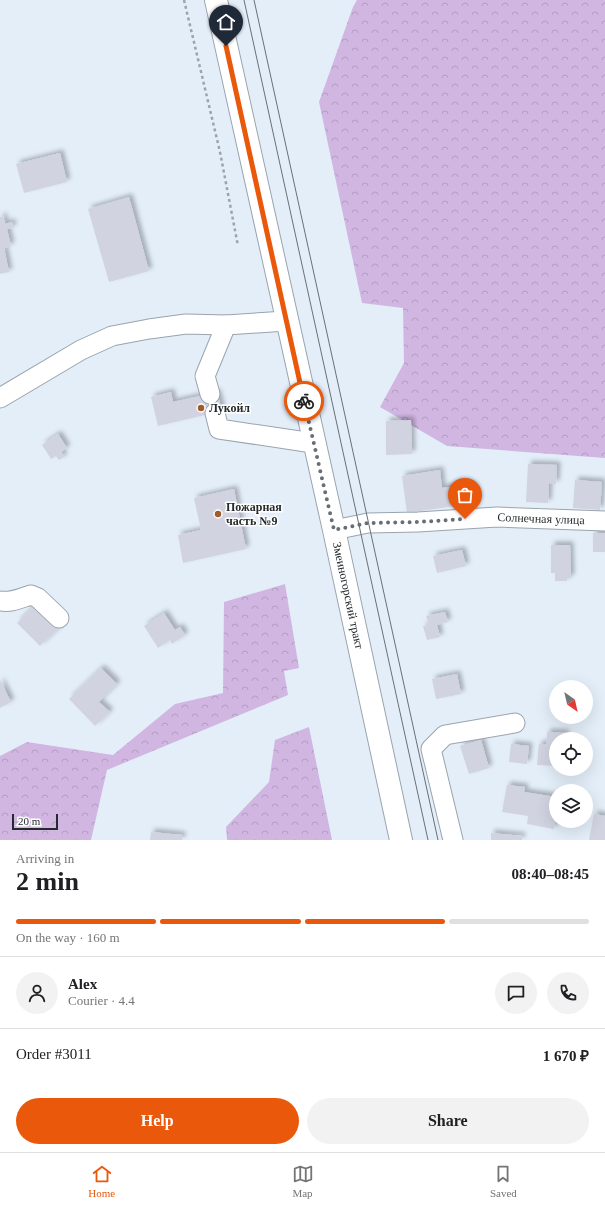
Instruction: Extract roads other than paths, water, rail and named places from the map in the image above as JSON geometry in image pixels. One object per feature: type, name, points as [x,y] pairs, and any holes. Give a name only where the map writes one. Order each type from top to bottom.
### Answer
[{"type":"highway","name":"Змеиногорский тракт","points":[[216,0],[313,443],[334,530],[401,840]]},
{"type":"street","points":[[0,398],[81,350],[112,336],[186,324],[226,325],[286,321]]},
{"type":"street","points":[[210,394],[205,376],[226,325]]},
{"type":"street","points":[[215,413],[219,429],[313,443]]},
{"type":"street","name":"Солнечная улица","points":[[334,530],[368,523],[418,522],[497,517],[605,521]]},
{"type":"street","points":[[0,601],[16,601],[31,595],[38,598],[60,618]]},
{"type":"street","points":[[453,840],[431,749],[445,735],[515,723]]},
{"type":"tram line","points":[[244,0],[428,840]]},
{"type":"tram line","points":[[254,0],[438,840]]},
{"type":"place","name":"Лукойл","points":[[201,408]]},
{"type":"place","name":"Пожарная часть №9","points":[[218,514]]}]
